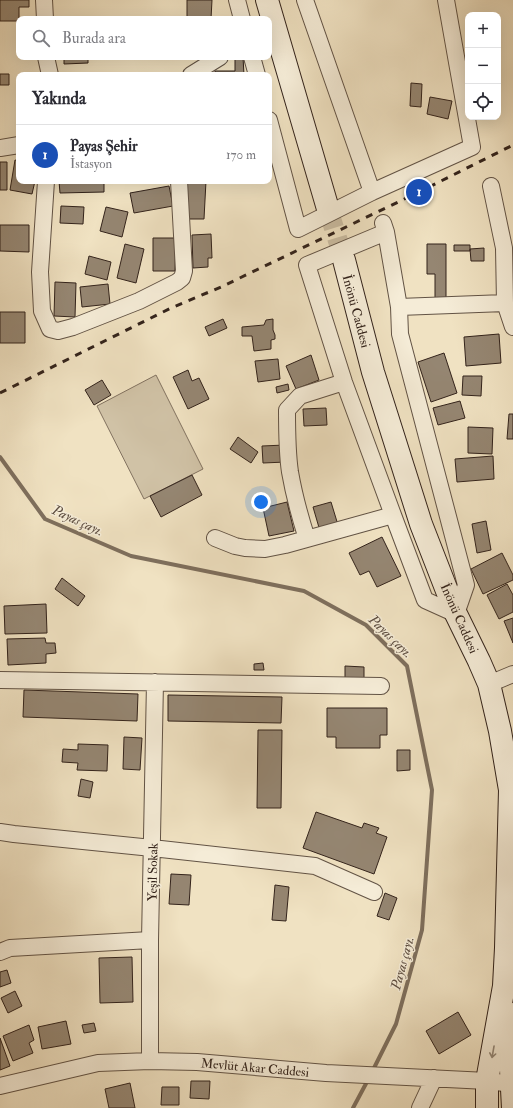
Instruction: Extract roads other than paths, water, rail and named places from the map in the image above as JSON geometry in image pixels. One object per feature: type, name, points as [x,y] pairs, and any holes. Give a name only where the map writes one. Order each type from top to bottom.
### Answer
[{"type":"main road","points":[[267,0],[272,16]]},
{"type":"main road","points":[[272,17],[328,209]]},
{"type":"main road","name":"İnönü Caddesi","points":[[344,260],[373,372],[421,524],[456,614],[489,684],[500,731],[511,790],[510,948],[504,986]]},
{"type":"main road","points":[[487,1108],[487,1081],[504,986]]},
{"type":"main road","points":[[504,986],[509,1015],[513,1108]]},
{"type":"street","points":[[44,0],[44,16]]},
{"type":"street","points":[[237,0],[241,16]]},
{"type":"street","points":[[305,0],[372,192]]},
{"type":"street","points":[[272,131],[298,229],[372,192],[472,147],[446,0]]},
{"type":"street","points":[[47,60],[49,72]]},
{"type":"street","points":[[196,72],[215,60]]},
{"type":"street","points":[[253,60],[256,72]]},
{"type":"street","points":[[0,148],[16,145]]},
{"type":"street","points":[[46,184],[40,272],[42,311],[50,329],[58,331],[73,327],[139,301],[182,278],[184,271],[179,184]]},
{"type":"street","points":[[491,186],[504,248],[505,303],[513,327]]},
{"type":"street","points":[[385,228],[399,307],[400,334],[466,585],[456,614],[425,600],[344,382],[308,265],[385,228]]},
{"type":"street","points":[[399,307],[505,303]]},
{"type":"street","points":[[307,539],[290,472],[286,437],[286,410],[300,396],[344,382]]},
{"type":"street","points":[[215,538],[235,546],[255,549],[275,548],[393,514]]},
{"type":"street","points":[[489,684],[513,674]]},
{"type":"street","points":[[0,680],[381,686]]},
{"type":"street","name":"Yeşil Sokak","points":[[150,1061],[150,940],[155,682]]},
{"type":"street","points":[[0,832],[315,866],[374,892]]},
{"type":"street","points":[[0,952],[10,948],[150,940]]},
{"type":"street","name":"Mevlüt Akar Caddesi","points":[[0,1086],[98,1063],[150,1061],[198,1062],[326,1073],[487,1081],[512,1084]]},
{"type":"street","points":[[420,1108],[434,1078]]},
{"type":"waterway","name":"Payas çayı.","points":[[0,457],[45,519],[131,556],[304,591],[366,625],[407,666],[432,790],[422,930],[396,1024],[372,1072]]},
{"type":"waterway","name":"Payas çayı.","points":[[353,1108],[369,1078]]},
{"type":"tunnel","points":[[328,209],[344,260]]},
{"type":"railway","points":[[0,393],[171,308],[221,287],[513,145]]},
{"type":"place","name":"Payas Şehi̇r","points":[[419,192]]}]
